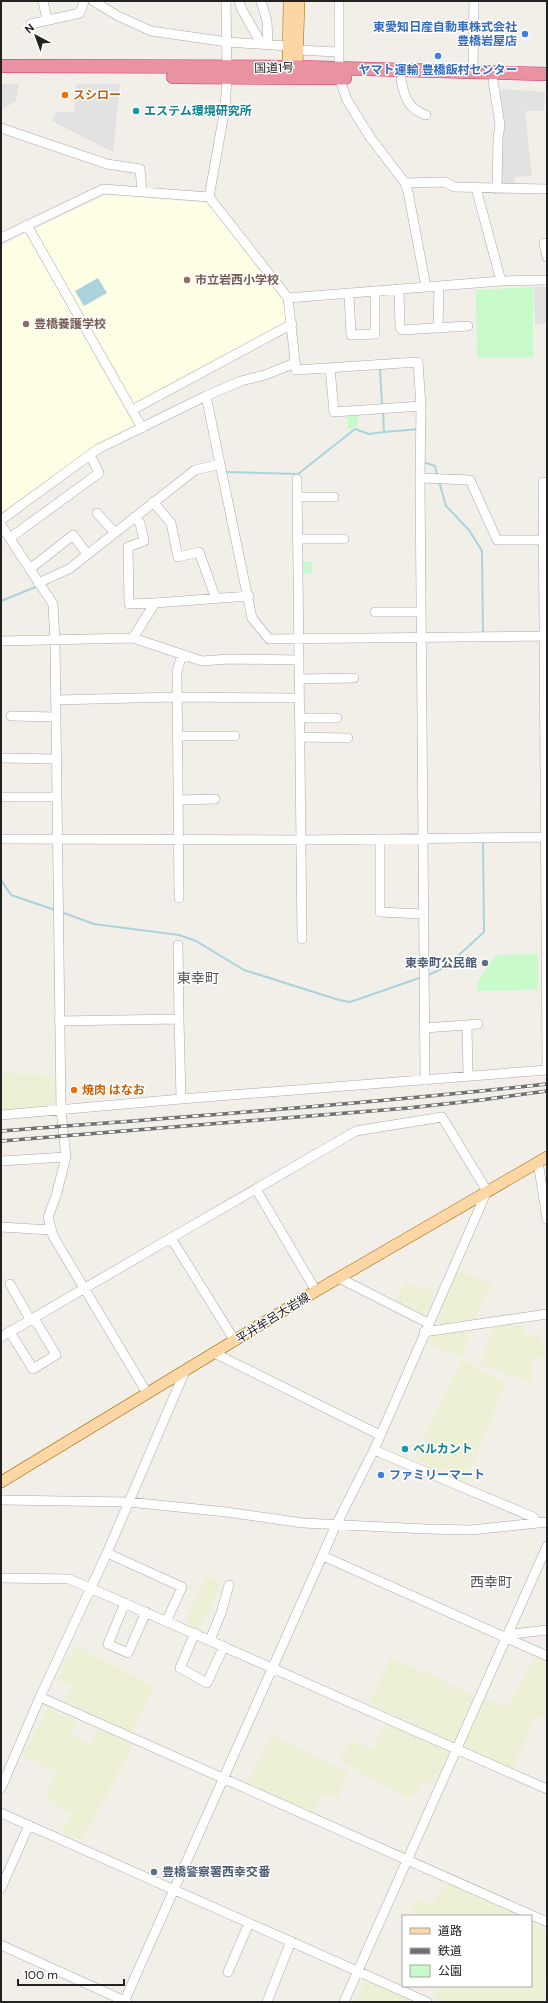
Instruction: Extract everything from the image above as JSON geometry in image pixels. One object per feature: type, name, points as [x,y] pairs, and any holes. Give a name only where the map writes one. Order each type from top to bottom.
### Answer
[{"type":"highway","name":"国道1号","points":[[1,66],[227,73]]},
{"type":"highway","name":"国道1号","points":[[1,74],[227,73],[293,71],[339,73],[547,74]]},
{"type":"highway","name":"国道1号","points":[[339,73],[401,79],[547,82]]},
{"type":"main road","points":[[289,1],[293,48],[293,71]]},
{"type":"main road","points":[[293,48],[299,1]]},
{"type":"main road","name":"平井牟呂大岩線","points":[[1,1482],[316,1291],[543,1160]]},
{"type":"street","points":[[43,1],[47,19]]},
{"type":"street","points":[[31,24],[47,19],[80,13],[84,1]]},
{"type":"street","points":[[93,1],[118,16],[151,31],[227,42],[264,43],[293,48],[337,52]]},
{"type":"street","points":[[209,197],[225,108],[227,73],[226,1]]},
{"type":"street","points":[[239,1],[241,8],[264,43]]},
{"type":"street","points":[[261,1],[267,21],[264,43]]},
{"type":"street","points":[[339,1],[340,20],[337,52],[339,73],[347,100],[370,137],[405,183],[426,287]]},
{"type":"street","points":[[472,73],[474,1]]},
{"type":"street","points":[[401,79],[405,94],[412,108],[426,115]]},
{"type":"street","points":[[493,81],[500,125],[498,138],[497,189]]},
{"type":"street","points":[[1,128],[107,164],[140,169],[142,191]]},
{"type":"street","points":[[405,183],[445,182],[454,187],[547,189]]},
{"type":"street","points":[[476,188],[502,282]]},
{"type":"street","points":[[1,238],[103,189],[209,197],[288,298],[296,370],[418,362],[421,406],[422,839],[425,1080]]},
{"type":"street","points":[[27,225],[142,428]]},
{"type":"street","points":[[547,243],[544,243],[547,257]]},
{"type":"street","points":[[288,298],[439,286],[547,280]]},
{"type":"street","points":[[438,328],[439,286]]},
{"type":"street","points":[[399,289],[400,327],[402,330],[468,326]]},
{"type":"street","points":[[349,293],[351,336],[375,334],[375,291]]},
{"type":"street","points":[[132,410],[292,324]]},
{"type":"street","points":[[1,520],[90,455],[206,396],[241,381],[266,375],[295,363]]},
{"type":"street","points":[[330,368],[334,412],[421,406]]},
{"type":"street","points":[[206,396],[249,596],[252,618],[269,639],[546,636]]},
{"type":"street","points":[[10,538],[99,473],[90,455]]},
{"type":"street","points":[[38,583],[69,569],[114,532],[195,470],[220,464]]},
{"type":"street","points":[[420,478],[470,480],[497,540],[544,540]]},
{"type":"street","points":[[297,479],[299,638],[298,698],[302,840],[302,939]]},
{"type":"street","points":[[1,1115],[547,1070],[546,556],[544,540],[545,517],[543,482],[547,483]]},
{"type":"street","points":[[297,497],[334,497]]},
{"type":"street","points":[[153,502],[170,523],[178,557],[199,552],[216,599]]},
{"type":"street","points":[[97,513],[114,532]]},
{"type":"street","points":[[134,517],[140,524],[144,541],[128,547],[129,604],[249,596]]},
{"type":"street","points":[[1,525],[53,604],[55,641],[60,1110],[66,1157],[56,1196],[48,1217],[53,1236],[83,1289],[147,1393]]},
{"type":"street","points":[[30,569],[73,535],[87,554]]},
{"type":"street","points":[[298,539],[344,539]]},
{"type":"street","points":[[133,638],[155,603]]},
{"type":"street","points":[[375,612],[421,612]]},
{"type":"street","points":[[1,641],[55,641],[133,638],[202,661],[229,659],[299,660]]},
{"type":"street","points":[[178,898],[177,672],[182,654]]},
{"type":"street","points":[[299,679],[354,678]]},
{"type":"street","points":[[55,700],[177,697],[298,698]]},
{"type":"street","points":[[11,716],[55,717]]},
{"type":"street","points":[[299,718],[337,718]]},
{"type":"street","points":[[177,736],[235,736]]},
{"type":"street","points":[[300,737],[348,738]]},
{"type":"street","points":[[1,758],[56,758]]},
{"type":"street","points":[[1,797],[56,797]]},
{"type":"street","points":[[178,800],[215,799]]},
{"type":"street","points":[[1,839],[302,840],[546,837]]},
{"type":"street","points":[[380,839],[380,912],[423,914]]},
{"type":"street","points":[[178,945],[181,1099]]},
{"type":"street","points":[[59,1021],[179,1018]]},
{"type":"street","points":[[424,1028],[478,1024]]},
{"type":"street","points":[[466,1025],[468,1077]]},
{"type":"street","points":[[1,1337],[356,1131],[442,1117],[487,1191],[424,1332],[374,1450],[336,1525],[125,2002],[1,1945]]},
{"type":"street","points":[[1,1161],[66,1157]]},
{"type":"street","points":[[543,1160],[547,1219]]},
{"type":"street","points":[[256,1189],[316,1291]]},
{"type":"street","points":[[1,1225],[51,1230]]},
{"type":"street","points":[[170,1238],[235,1341]]},
{"type":"street","points":[[339,1278],[428,1323]]},
{"type":"street","points":[[10,1284],[56,1355],[33,1369],[10,1332]]},
{"type":"street","points":[[424,1332],[547,1314]]},
{"type":"street","points":[[214,1353],[380,1435]]},
{"type":"street","points":[[1,1788],[40,1697],[107,1553],[185,1371]]},
{"type":"street","points":[[374,1450],[542,1522]]},
{"type":"street","points":[[1,1500],[129,1502],[226,1512],[303,1523],[336,1525],[471,1530],[542,1522]]},
{"type":"street","points":[[344,2002],[547,1546]]},
{"type":"street","points":[[107,1553],[182,1587],[167,1620]]},
{"type":"street","points":[[323,1556],[547,1656]]},
{"type":"street","points":[[1,1578],[69,1580],[90,1588],[167,1620],[547,1789]]},
{"type":"street","points":[[210,1640],[221,1613],[229,1585]]},
{"type":"street","points":[[125,1603],[108,1644],[128,1653],[146,1612]]},
{"type":"street","points":[[506,1638],[512,1634],[547,1630]]},
{"type":"street","points":[[195,1633],[180,1668],[207,1683],[224,1646]]},
{"type":"street","points":[[40,1697],[531,1915]]},
{"type":"street","points":[[1,1813],[358,1970],[427,2002]]},
{"type":"street","points":[[1,1888],[29,1825]]},
{"type":"street","points":[[532,1915],[547,1922]]},
{"type":"street","points":[[228,1972],[249,1923]]},
{"type":"street","points":[[267,2002],[291,1941]]},
{"type":"shaded area","points":[[1,84],[19,84],[16,101],[1,110]]},
{"type":"shaded area","points":[[76,84],[120,84],[113,152],[52,121],[56,112],[74,112]]},
{"type":"shaded area","points":[[502,89],[545,92],[544,111],[525,111],[532,176],[515,177],[515,187],[499,186],[499,95]]},
{"type":"shaded area","points":[[105,195],[208,203],[283,300],[286,322],[133,404],[33,230]]},
{"type":"shaded area","points":[[26,233],[136,428],[97,445],[1,513],[1,246]]},
{"type":"shaded area","points":[[534,287],[547,287],[547,323],[535,324]]},
{"type":"shaded area","points":[[1,1073],[54,1076],[58,1106],[1,1110]]},
{"type":"shaded area","points":[[457,1271],[493,1283],[473,1323],[433,1324]]},
{"type":"shaded area","points":[[406,1282],[434,1292],[426,1315],[394,1303]]},
{"type":"shaded area","points":[[522,1325],[523,1333],[540,1336],[547,1356],[547,1358],[531,1358],[531,1382],[480,1365],[494,1326]]},
{"type":"shaded area","points":[[473,1331],[461,1358],[427,1342],[429,1335]]},
{"type":"shaded area","points":[[462,1359],[506,1383],[464,1485],[414,1458]]},
{"type":"shaded area","points":[[205,1577],[222,1581],[200,1632],[185,1622]]},
{"type":"shaded area","points":[[74,1645],[154,1686],[132,1733],[65,1701],[72,1685],[57,1679]]},
{"type":"shaded area","points":[[537,1653],[547,1659],[547,1721],[536,1716],[513,1768],[461,1747],[483,1698],[507,1708]]},
{"type":"shaded area","points":[[391,1657],[474,1695],[453,1742],[369,1703]]},
{"type":"shaded area","points":[[48,1708],[77,1721],[71,1735],[92,1744],[97,1727],[133,1744],[82,1842],[62,1831],[71,1814],[45,1797],[56,1772],[22,1755]]},
{"type":"shaded area","points":[[386,1724],[450,1752],[433,1784],[425,1781],[411,1799],[339,1761],[351,1740],[372,1749]]},
{"type":"shaded area","points":[[272,1735],[348,1772],[338,1798],[323,1794],[314,1812],[247,1784]]},
{"type":"shaded area","points":[[448,1882],[517,1915],[409,1915],[418,1899],[431,1904]]},
{"type":"shaded area","points":[[532,1922],[547,1930],[547,1979],[543,1988],[547,1990],[547,2002],[441,2002],[433,1998],[438,1987],[532,1987]]},
{"type":"shaded area","points":[[367,1979],[415,2002],[354,2002]]},
{"type":"green space","points":[[533,287],[533,357],[477,358],[476,290]]},
{"type":"green space","points":[[358,414],[358,427],[348,430],[347,415]]},
{"type":"green space","points":[[301,561],[312,562],[312,574],[301,574]]},
{"type":"green space","points":[[538,954],[538,990],[477,991],[478,981],[496,955]]},
{"type":"water","points":[[98,278],[107,293],[84,306],[75,291]]},
{"type":"waterway","points":[[380,369],[382,405]]},
{"type":"waterway","points":[[224,472],[298,474],[355,429],[369,434],[384,432],[383,412]]},
{"type":"waterway","points":[[384,432],[419,429]]},
{"type":"waterway","points":[[423,462],[435,466],[437,475]]},
{"type":"waterway","points":[[439,481],[446,506],[469,530],[482,551],[483,633]]},
{"type":"waterway","points":[[1,601],[38,586]]},
{"type":"waterway","points":[[428,975],[446,967],[484,932],[483,840]]},
{"type":"waterway","points":[[1,880],[11,895],[55,910]]},
{"type":"waterway","points":[[61,912],[94,924],[179,935],[196,941],[244,970],[339,1000],[350,1002],[422,977]]},
{"type":"railway","points":[[1,1131],[342,1104],[547,1084]]},
{"type":"railway","points":[[1,1141],[408,1108],[547,1091]]},
{"type":"place","name":"東愛知日産自動車株式会社 豊橋岩屋店","points":[[525,34]]},
{"type":"place","name":"ヤマト運輸 豊橋飯村センター","points":[[438,56]]},
{"type":"place","name":"スシロー","points":[[65,95]]},
{"type":"place","name":"エステム環境研究所","points":[[136,111]]},
{"type":"place","name":"市立岩西小学校","points":[[187,280]]},
{"type":"place","name":"豊橋養護学校","points":[[26,324]]},
{"type":"place","name":"東幸町公民館","points":[[485,963]]},
{"type":"place","name":"焼肉 はなお","points":[[74,1090]]},
{"type":"place","name":"ベルカント","points":[[405,1449]]},
{"type":"place","name":"ファミリーマート","points":[[381,1475]]},
{"type":"place","name":"豊橋警察署西幸交番","points":[[154,1872]]},
{"type":"district","name":"東幸町","points":[[198,978]]},
{"type":"district","name":"西幸町","points":[[491,1582]]}]
